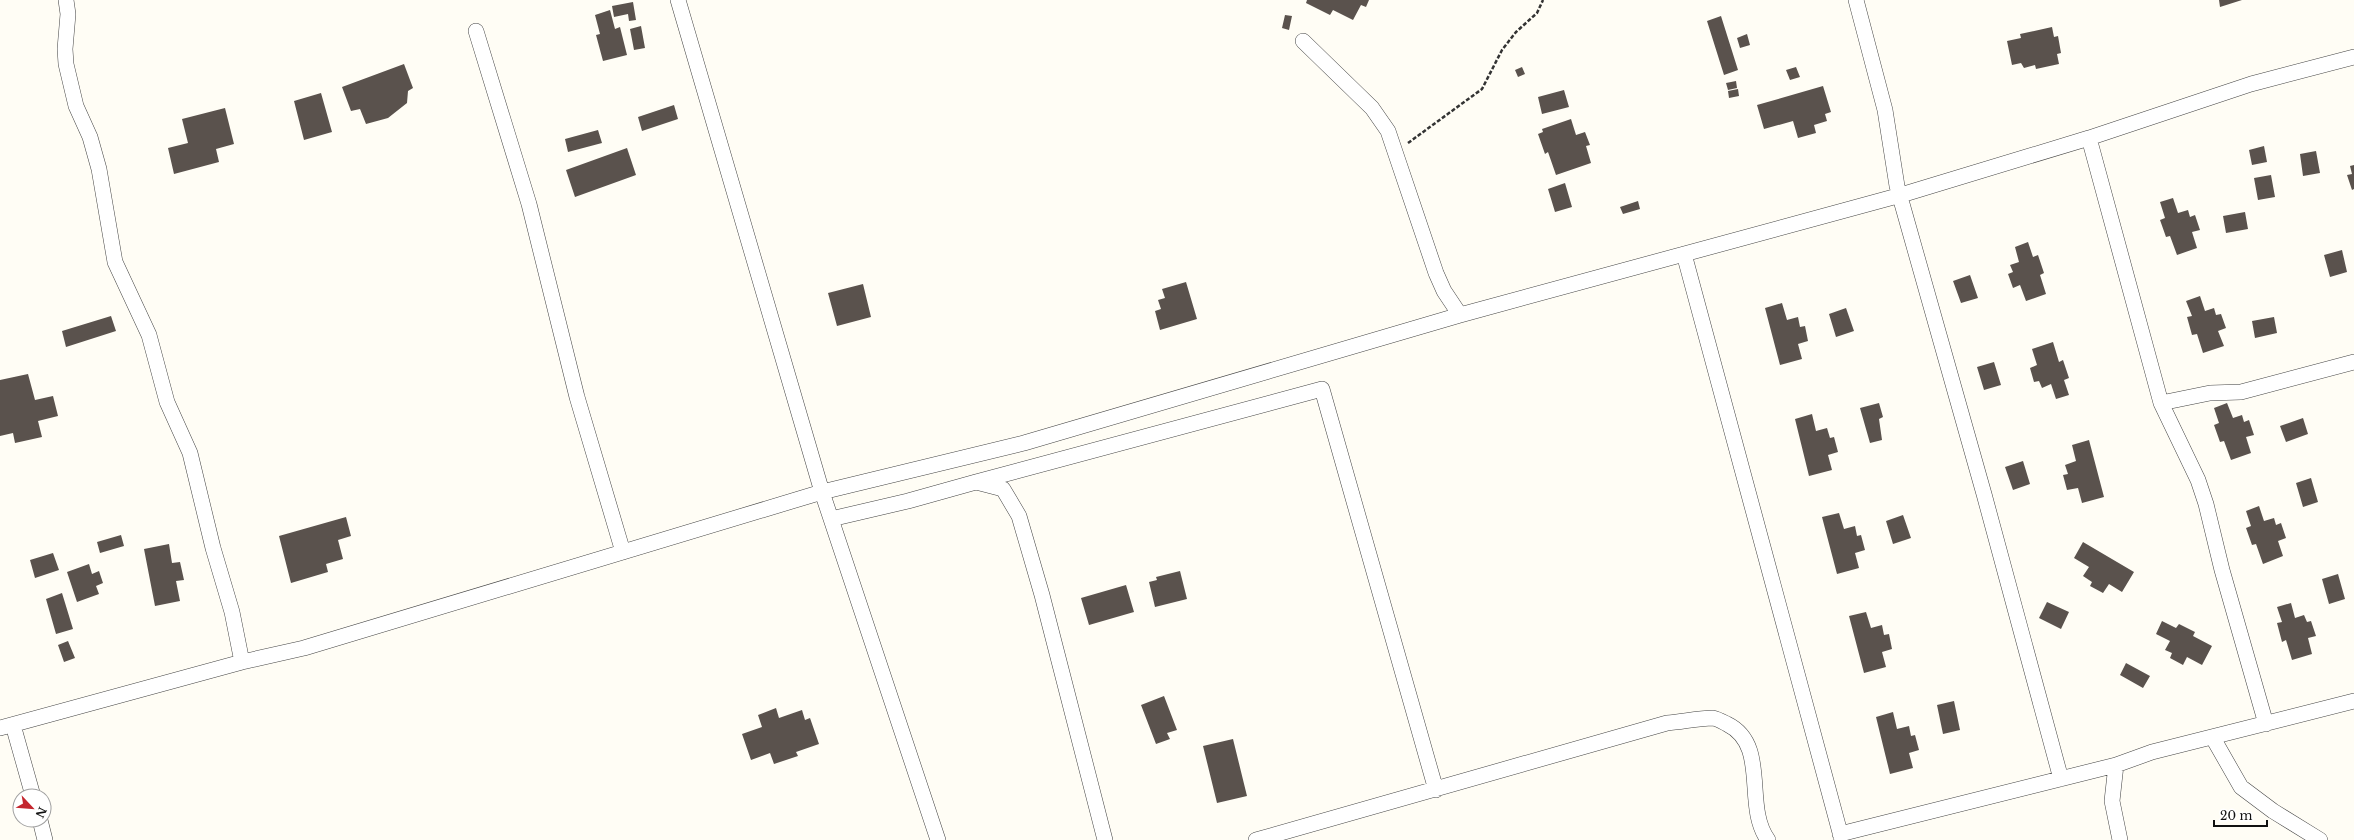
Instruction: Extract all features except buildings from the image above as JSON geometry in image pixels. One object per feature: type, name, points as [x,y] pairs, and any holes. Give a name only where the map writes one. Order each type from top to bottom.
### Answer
[{"type":"street","points":[[66,0],[68,14],[64,49],[66,64],[76,106],[90,137],[99,169],[115,262],[149,335],[167,402],[190,453],[213,548],[232,612],[242,662]]},
{"type":"street","points":[[678,0],[822,492],[938,840]]},
{"type":"street","points":[[1856,0],[1884,110],[1895,178],[1901,195],[2061,779]]},
{"type":"street","points":[[476,31],[529,204],[577,397],[623,552]]},
{"type":"street","points":[[1303,41],[1372,108],[1388,131],[1436,273],[1444,292],[1460,315]]},
{"type":"street","points":[[30,788],[6,727],[242,662],[304,648],[822,492],[1024,443],[1460,315],[1901,195],[2089,138],[2250,84],[2354,57]]},
{"type":"street","points":[[2089,138],[2161,403],[2194,473],[2206,504],[2222,570],[2266,724]]},
{"type":"street","points":[[1684,254],[1841,837],[2116,765],[2152,752],[2213,738],[2354,701]]},
{"type":"street","points":[[2161,403],[2210,393],[2241,392],[2354,362]]},
{"type":"street","points":[[831,519],[908,501],[1322,389],[1436,790]]},
{"type":"street","points":[[976,482],[1003,489],[1019,516],[1042,595],[1105,840]]},
{"type":"street","points":[[1256,840],[1667,723],[1715,718],[1739,730],[1751,749],[1756,801],[1763,832],[1768,840]]},
{"type":"street","points":[[2213,738],[2241,787],[2273,811],[2320,840]]},
{"type":"street","points":[[2116,765],[2112,801],[2120,840]]},
{"type":"street","points":[[42,828],[45,840]]},
{"type":"path","points":[[1397,154],[1415,138],[1482,89],[1502,50],[1516,32],[1537,13],[1543,0]]}]
